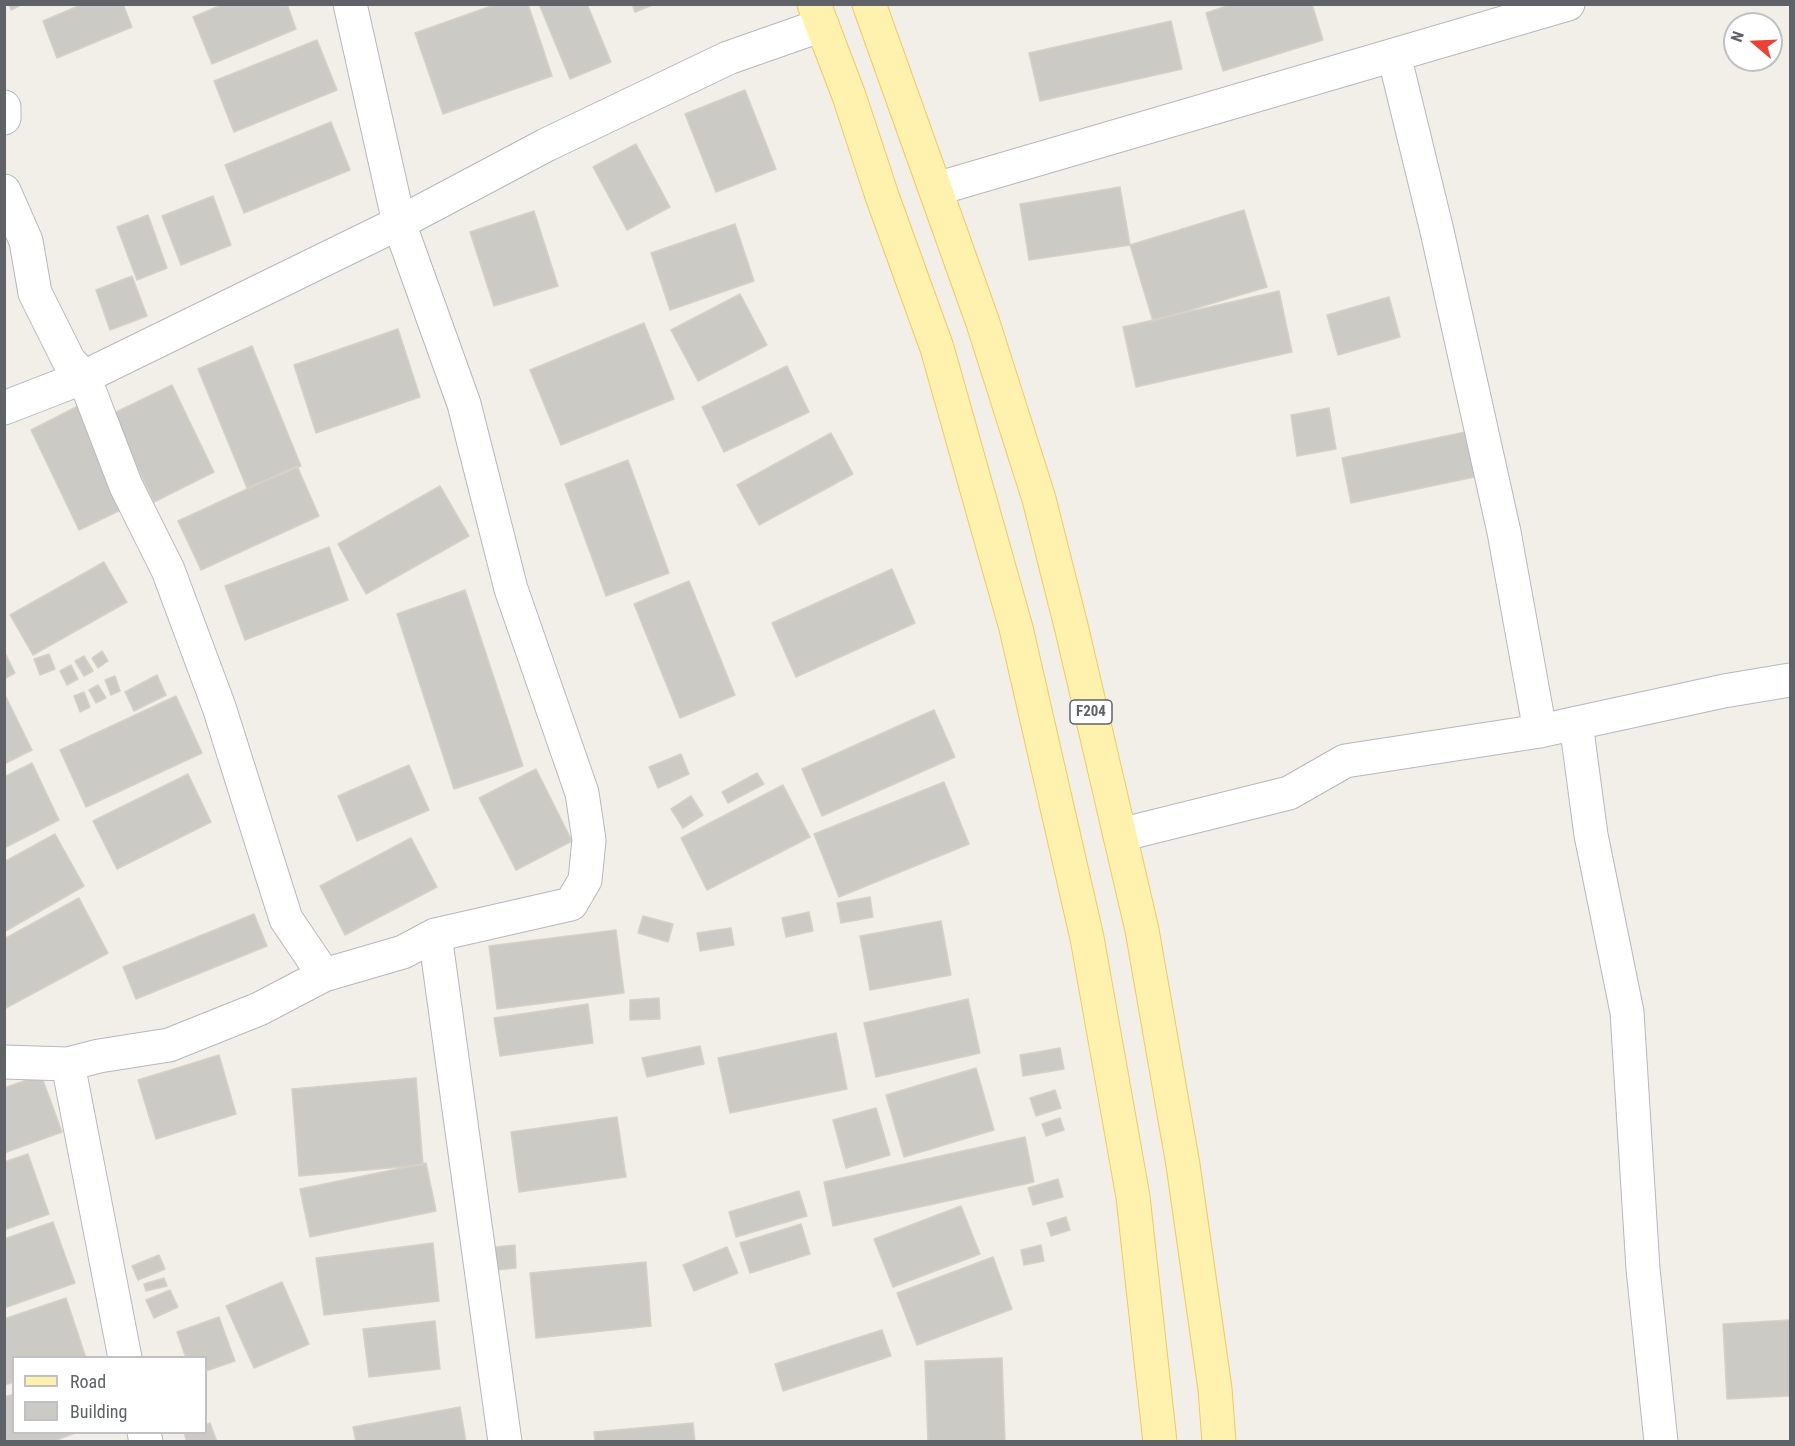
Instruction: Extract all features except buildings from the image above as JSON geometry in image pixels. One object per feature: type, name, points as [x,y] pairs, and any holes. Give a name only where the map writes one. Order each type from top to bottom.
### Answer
[{"type":"main road","name":"F204","points":[[869,4],[983,323],[1039,499],[1142,930],[1183,1165],[1215,1389],[1220,1442]]},
{"type":"main road","points":[[818,15],[849,96],[882,196],[937,348],[1016,628],[1087,938],[1133,1197],[1160,1442]]},
{"type":"street","points":[[4,1062],[68,1064],[99,1056],[169,1045],[259,1009],[324,975],[403,952],[435,935],[571,904],[585,880],[589,840],[582,793],[511,589],[464,404],[399,223],[350,4]]},
{"type":"street","points":[[936,189],[1568,4]]},
{"type":"street","points":[[4,408],[84,377],[399,223],[546,145],[818,15]]},
{"type":"street","points":[[1395,55],[1504,532],[1540,731]]},
{"type":"street","points":[[4,107],[4,118]]},
{"type":"street","points":[[4,191],[26,241],[35,293],[69,361],[84,377],[126,486],[172,581],[219,707],[286,919],[324,975]]},
{"type":"street","points":[[1120,835],[1289,793],[1345,761],[1540,731],[1724,691],[1791,680]]},
{"type":"street","points":[[1576,723],[1591,836],[1626,1012],[1643,1269],[1661,1442]]},
{"type":"street","points":[[435,935],[505,1442]]},
{"type":"street","points":[[68,1064],[125,1356]]}]
